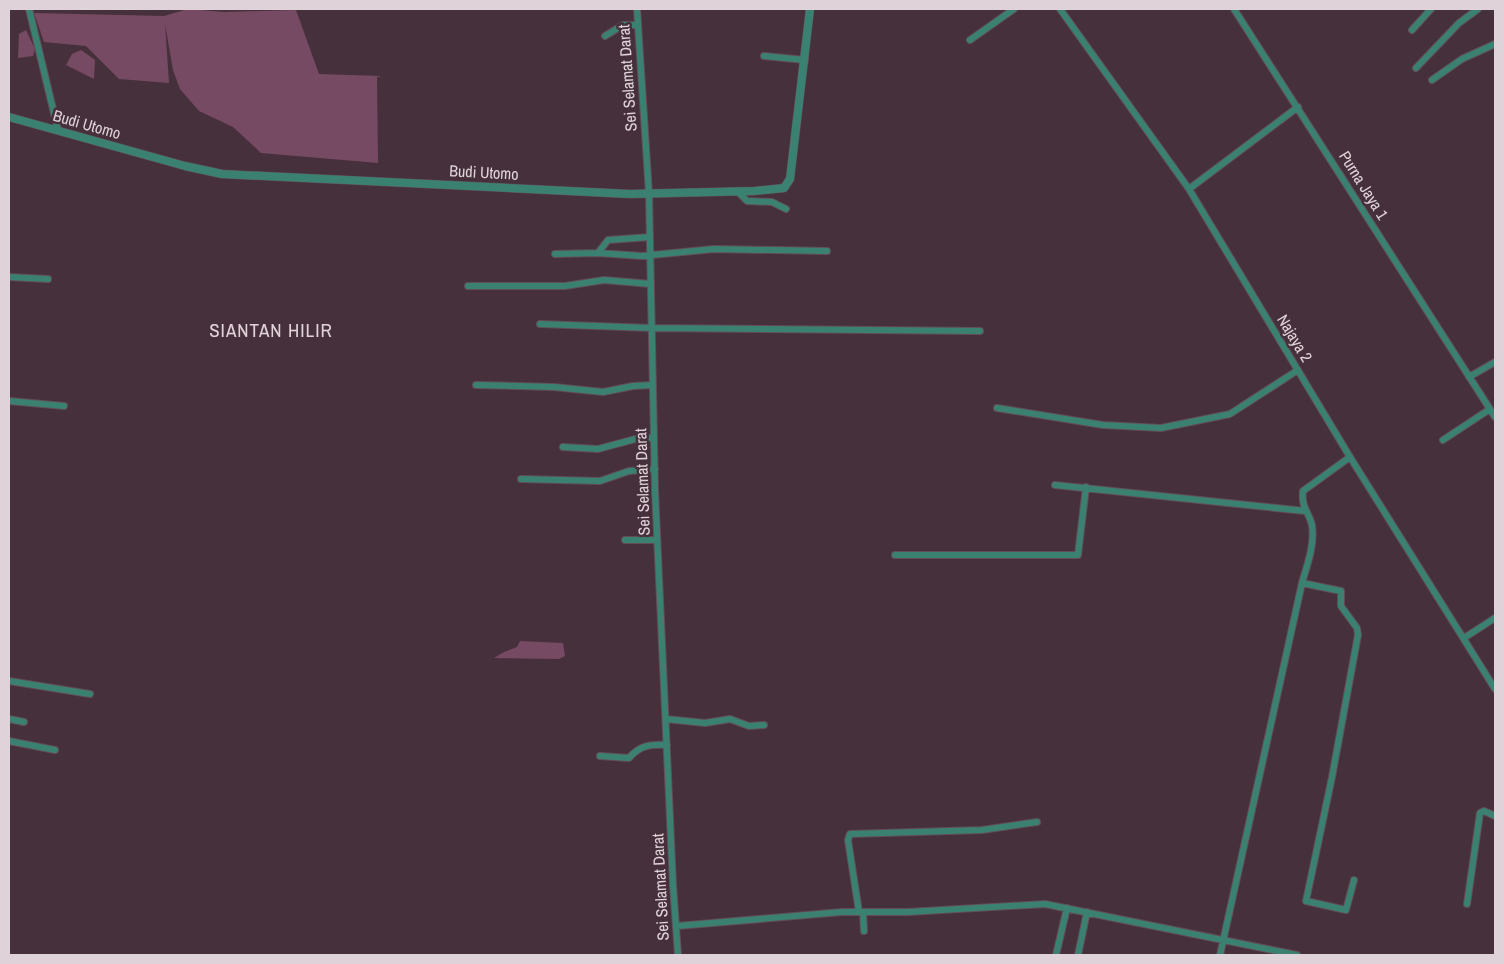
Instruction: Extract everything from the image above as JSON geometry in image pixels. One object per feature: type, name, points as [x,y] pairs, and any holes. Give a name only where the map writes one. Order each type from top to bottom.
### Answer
[{"type":"street","points":[[29,9],[58,130]]},
{"type":"street","name":"Sei Selamat Darat","points":[[636,9],[635,25],[645,194],[650,237],[649,386],[654,540],[666,719],[665,745],[678,955]]},
{"type":"street","name":"Budi Utomo","points":[[9,117],[185,166],[222,174],[630,194],[784,188],[788,183],[810,9]]},
{"type":"street","points":[[970,40],[1014,9]]},
{"type":"street","name":"Najaya 2","points":[[1060,9],[1189,189],[1350,457],[1495,689]]},
{"type":"street","name":"Purna Jaya 1","points":[[1234,9],[1495,417]]},
{"type":"street","points":[[1412,30],[1431,9]]},
{"type":"street","points":[[1416,68],[1459,23],[1478,9]]},
{"type":"street","points":[[605,36],[623,25],[635,25]]},
{"type":"street","points":[[1432,80],[1462,60],[1495,44]]},
{"type":"street","points":[[764,56],[805,60]]},
{"type":"street","points":[[1189,189],[1298,107]]},
{"type":"street","points":[[737,191],[747,201],[772,202],[786,209]]},
{"type":"street","points":[[598,253],[608,240],[650,237]]},
{"type":"street","points":[[555,254],[598,253],[642,256],[714,249],[827,251]]},
{"type":"street","points":[[9,277],[48,279]]},
{"type":"street","points":[[468,286],[566,286],[604,280],[633,284],[651,284]]},
{"type":"street","points":[[540,324],[980,331]]},
{"type":"street","points":[[1469,377],[1495,362]]},
{"type":"street","points":[[997,408],[1103,425],[1160,428],[1230,414],[1298,370]]},
{"type":"street","points":[[476,385],[554,387],[603,392],[633,386],[649,386]]},
{"type":"street","points":[[9,400],[64,406]]},
{"type":"street","points":[[1443,440],[1490,409]]},
{"type":"street","points":[[563,447],[598,449],[639,438],[651,438]]},
{"type":"street","points":[[1220,955],[1313,536],[1311,523],[1305,511],[1303,492],[1350,457]]},
{"type":"street","points":[[521,479],[600,481],[639,470],[652,469]]},
{"type":"street","points":[[1055,485],[1305,511]]},
{"type":"street","points":[[895,556],[1078,555],[1086,487]]},
{"type":"street","points":[[624,540],[654,540]]},
{"type":"street","points":[[1302,584],[1341,591],[1341,606],[1357,628],[1358,635],[1332,777],[1306,901],[1346,910],[1354,880]]},
{"type":"street","points":[[1464,638],[1495,618]]},
{"type":"street","points":[[9,681],[90,694]]},
{"type":"street","points":[[9,719],[24,722]]},
{"type":"street","points":[[666,719],[705,723],[730,719],[749,726],[764,725]]},
{"type":"street","points":[[9,741],[55,750]]},
{"type":"street","points":[[600,756],[629,758],[636,750],[653,744],[665,745]]},
{"type":"street","points":[[1467,904],[1480,813],[1484,811],[1495,816]]},
{"type":"street","points":[[864,931],[848,840],[850,834],[982,830],[1037,822]]},
{"type":"street","points":[[677,926],[861,912],[908,912],[1038,904],[1067,908],[1297,955]]},
{"type":"street","points":[[1056,955],[1067,908]]},
{"type":"street","points":[[1078,955],[1087,912]]},
{"type":"shaded area","points":[[188,9],[224,12],[296,10],[319,74],[382,76],[377,77],[378,163],[261,153],[233,127],[199,111],[180,89],[173,70],[165,24],[169,83],[119,79],[86,46],[44,42],[34,13],[164,16]]},
{"type":"shaded area","points":[[26,30],[35,49],[33,56],[18,58],[19,34]]},
{"type":"shaded area","points":[[81,50],[95,60],[94,79],[66,65],[72,54]]},
{"type":"shaded area","points":[[520,641],[563,643],[565,656],[559,659],[494,658],[517,647]]},
{"type":"district","name":"SIANTAN HILIR","points":[[271,330]]}]
